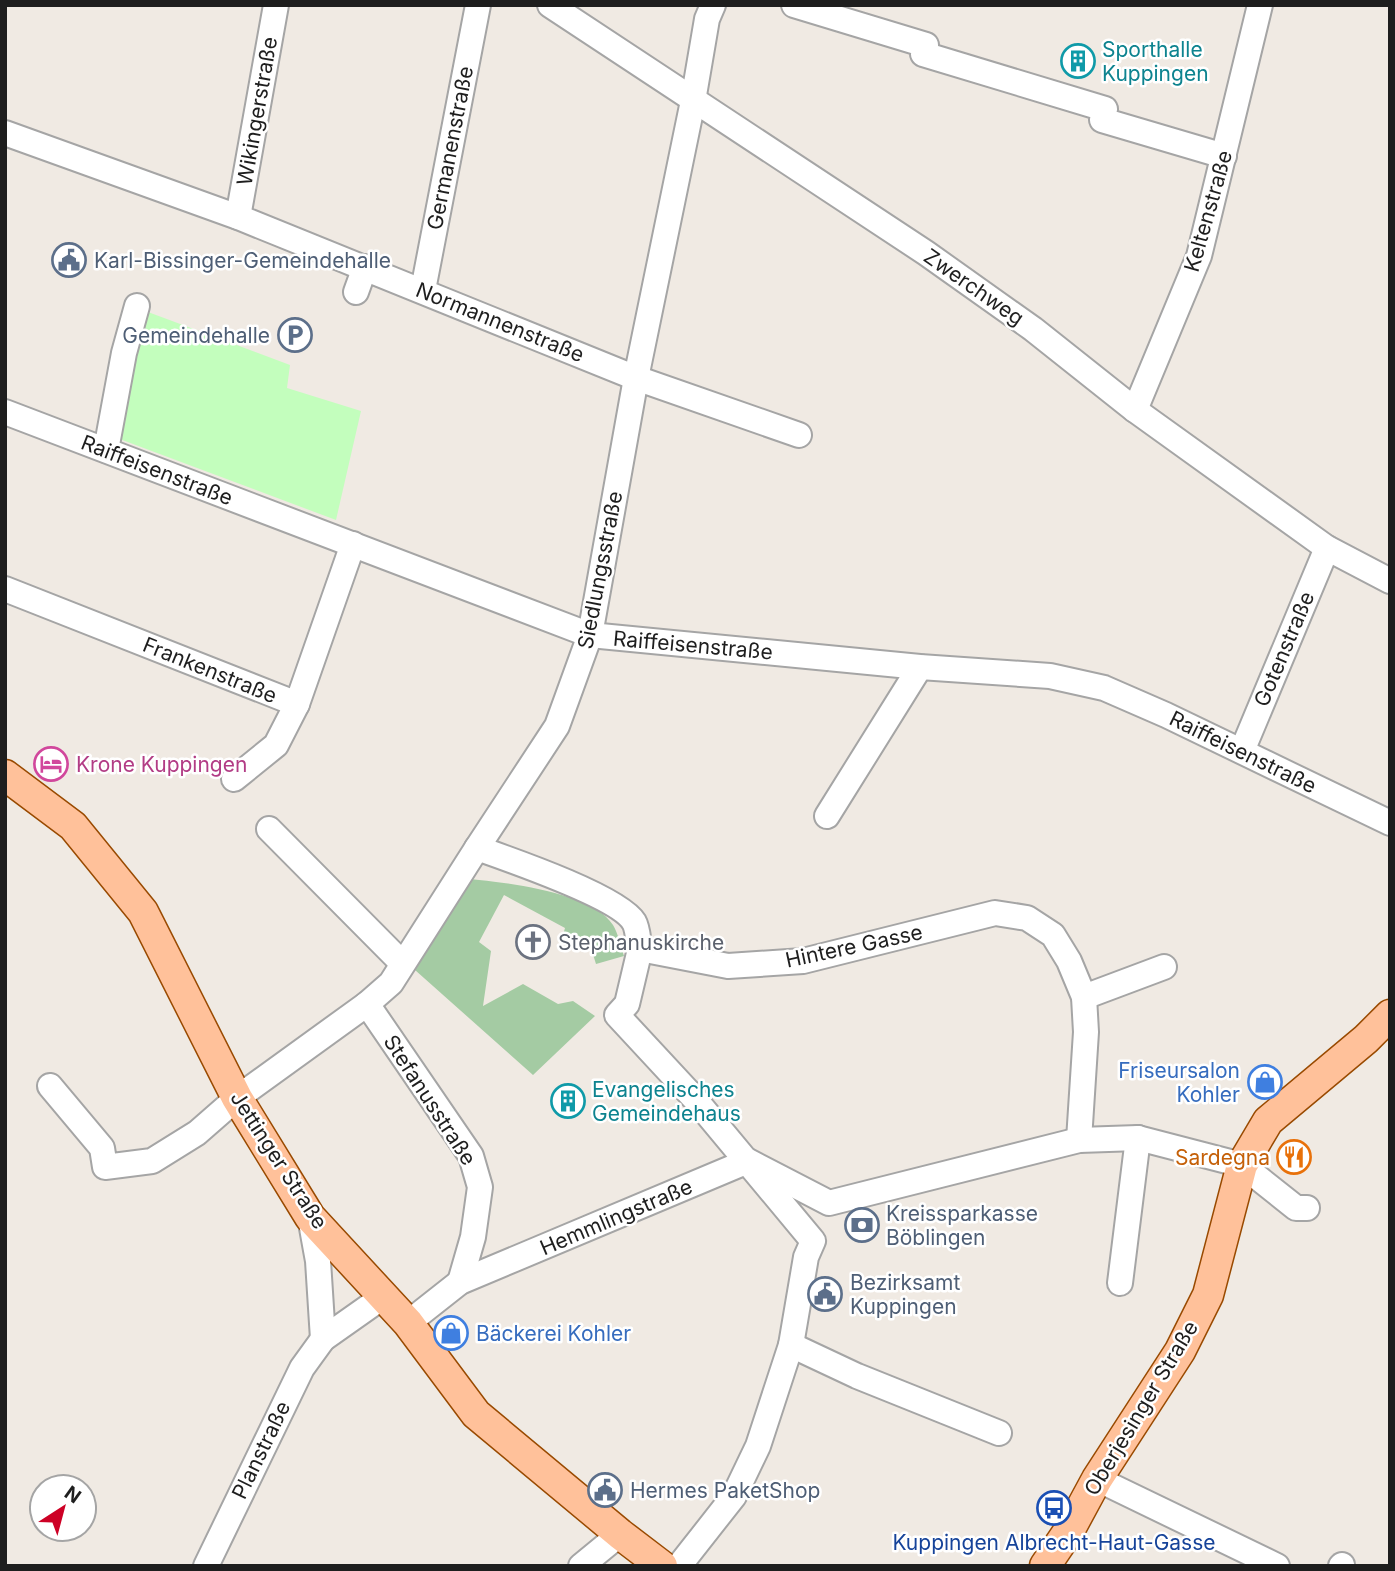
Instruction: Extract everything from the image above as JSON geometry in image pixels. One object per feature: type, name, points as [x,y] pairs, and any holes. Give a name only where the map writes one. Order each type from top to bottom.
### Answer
[{"type":"main road","name":"Jettinger Straße","points":[[5,775],[73,826],[143,912],[237,1098],[310,1217],[408,1323],[476,1414],[662,1566]]},
{"type":"main road","name":"Oberjesinger Straße","points":[[1045,1566],[1097,1479],[1177,1357],[1208,1295],[1242,1165],[1268,1121],[1366,1039],[1390,1015]]},
{"type":"street","name":"Wikingerstraße","points":[[238,217],[276,5]]},
{"type":"street","name":"Germanenstraße","points":[[423,290],[478,5]]},
{"type":"street","name":"Zwerchweg","points":[[550,5],[926,253],[1033,329],[1135,410],[1326,548],[1390,581]]},
{"type":"street","name":"Siedlungsstraße","points":[[50,1086],[102,1148],[105,1167],[152,1161],[197,1133],[237,1098],[367,1004],[391,983],[557,726],[590,635],[636,378],[693,101],[707,19],[713,5]]},
{"type":"street","points":[[794,5],[926,45],[923,54],[1105,109],[1102,120],[1224,156]]},
{"type":"street","name":"Keltenstraße","points":[[1135,410],[1199,256],[1260,5]]},
{"type":"street","name":"Normannenstraße","points":[[5,133],[238,217],[636,378],[799,435]]},
{"type":"street","points":[[356,292],[365,267]]},
{"type":"street","points":[[106,450],[124,353],[137,306]]},
{"type":"street","name":"Raiffeisenstraße","points":[[5,412],[590,635],[920,667],[1050,676],[1104,688],[1390,823]]},
{"type":"street","name":"Frankenstraße","points":[[5,589],[297,704],[353,544]]},
{"type":"street","name":"Gotenstraße","points":[[1242,751],[1326,548]]},
{"type":"street","points":[[827,816],[920,667]]},
{"type":"street","points":[[234,779],[276,745],[297,704]]},
{"type":"street","points":[[269,829],[402,963]]},
{"type":"street","points":[[477,848],[556,877],[611,904],[634,922],[640,949],[627,1004],[617,1015],[694,1098],[813,1241]]},
{"type":"street","name":"Hintere Gasse","points":[[640,949],[728,966],[803,961],[995,913],[1027,918],[1053,936],[1069,961],[1084,997],[1086,1032],[1079,1140]]},
{"type":"street","points":[[1084,997],[1164,967]]},
{"type":"street","name":"Stefanusstraße","points":[[367,1004],[471,1156],[480,1187],[474,1237],[460,1282]]},
{"type":"street","points":[[748,1161],[829,1203],[1079,1140],[1138,1138],[1242,1165],[1297,1208],[1307,1209]]},
{"type":"street","points":[[1120,1283],[1138,1138]]},
{"type":"street","name":"Hemmlingstraße","points":[[408,1323],[460,1282],[748,1161]]},
{"type":"street","points":[[679,1566],[734,1496],[758,1446],[791,1345],[806,1257],[829,1203]]},
{"type":"street","points":[[310,1217],[318,1261],[323,1339]]},
{"type":"street","name":"Planstraße","points":[[206,1566],[302,1368],[323,1339],[384,1296]]},
{"type":"street","points":[[791,1345],[857,1376],[999,1433]]},
{"type":"street","points":[[1097,1479],[1277,1566]]},
{"type":"street","points":[[581,1566],[620,1534]]},
{"type":"green space","points":[[148,312],[290,365],[287,388],[361,411],[336,520],[117,438],[134,357]]},
{"type":"green space","points":[[468,879],[524,886],[587,904],[613,925],[618,936],[624,956],[596,964],[591,948],[563,935],[565,928],[504,895],[479,942],[491,951],[483,1006],[523,984],[558,1004],[573,1001],[595,1016],[533,1075],[415,970]]},
{"type":"place","name":"Sporthalle Kuppingen","points":[[1078,61]]},
{"type":"place","name":"Karl-Bissinger-Gemeindehalle","points":[[69,260]]},
{"type":"place","name":"Gemeindehalle","points":[[295,335]]},
{"type":"place","name":"Krone Kuppingen","points":[[51,764]]},
{"type":"place","name":"Stephanuskirche","points":[[533,942]]},
{"type":"place","name":"Friseursalon Kohler","points":[[1265,1082]]},
{"type":"place","name":"Evangelisches Gemeindehaus","points":[[568,1101]]},
{"type":"place","name":"Sardegna","points":[[1294,1157]]},
{"type":"place","name":"Kreissparkasse Böblingen","points":[[862,1225]]},
{"type":"place","name":"Bezirksamt Kuppingen","points":[[825,1294]]},
{"type":"place","name":"Bäckerei Kohler","points":[[451,1333]]},
{"type":"place","name":"Hermes PaketShop","points":[[605,1490]]},
{"type":"place","name":"Kuppingen Albrecht-Haut-Gasse","points":[[1054,1508]]}]
